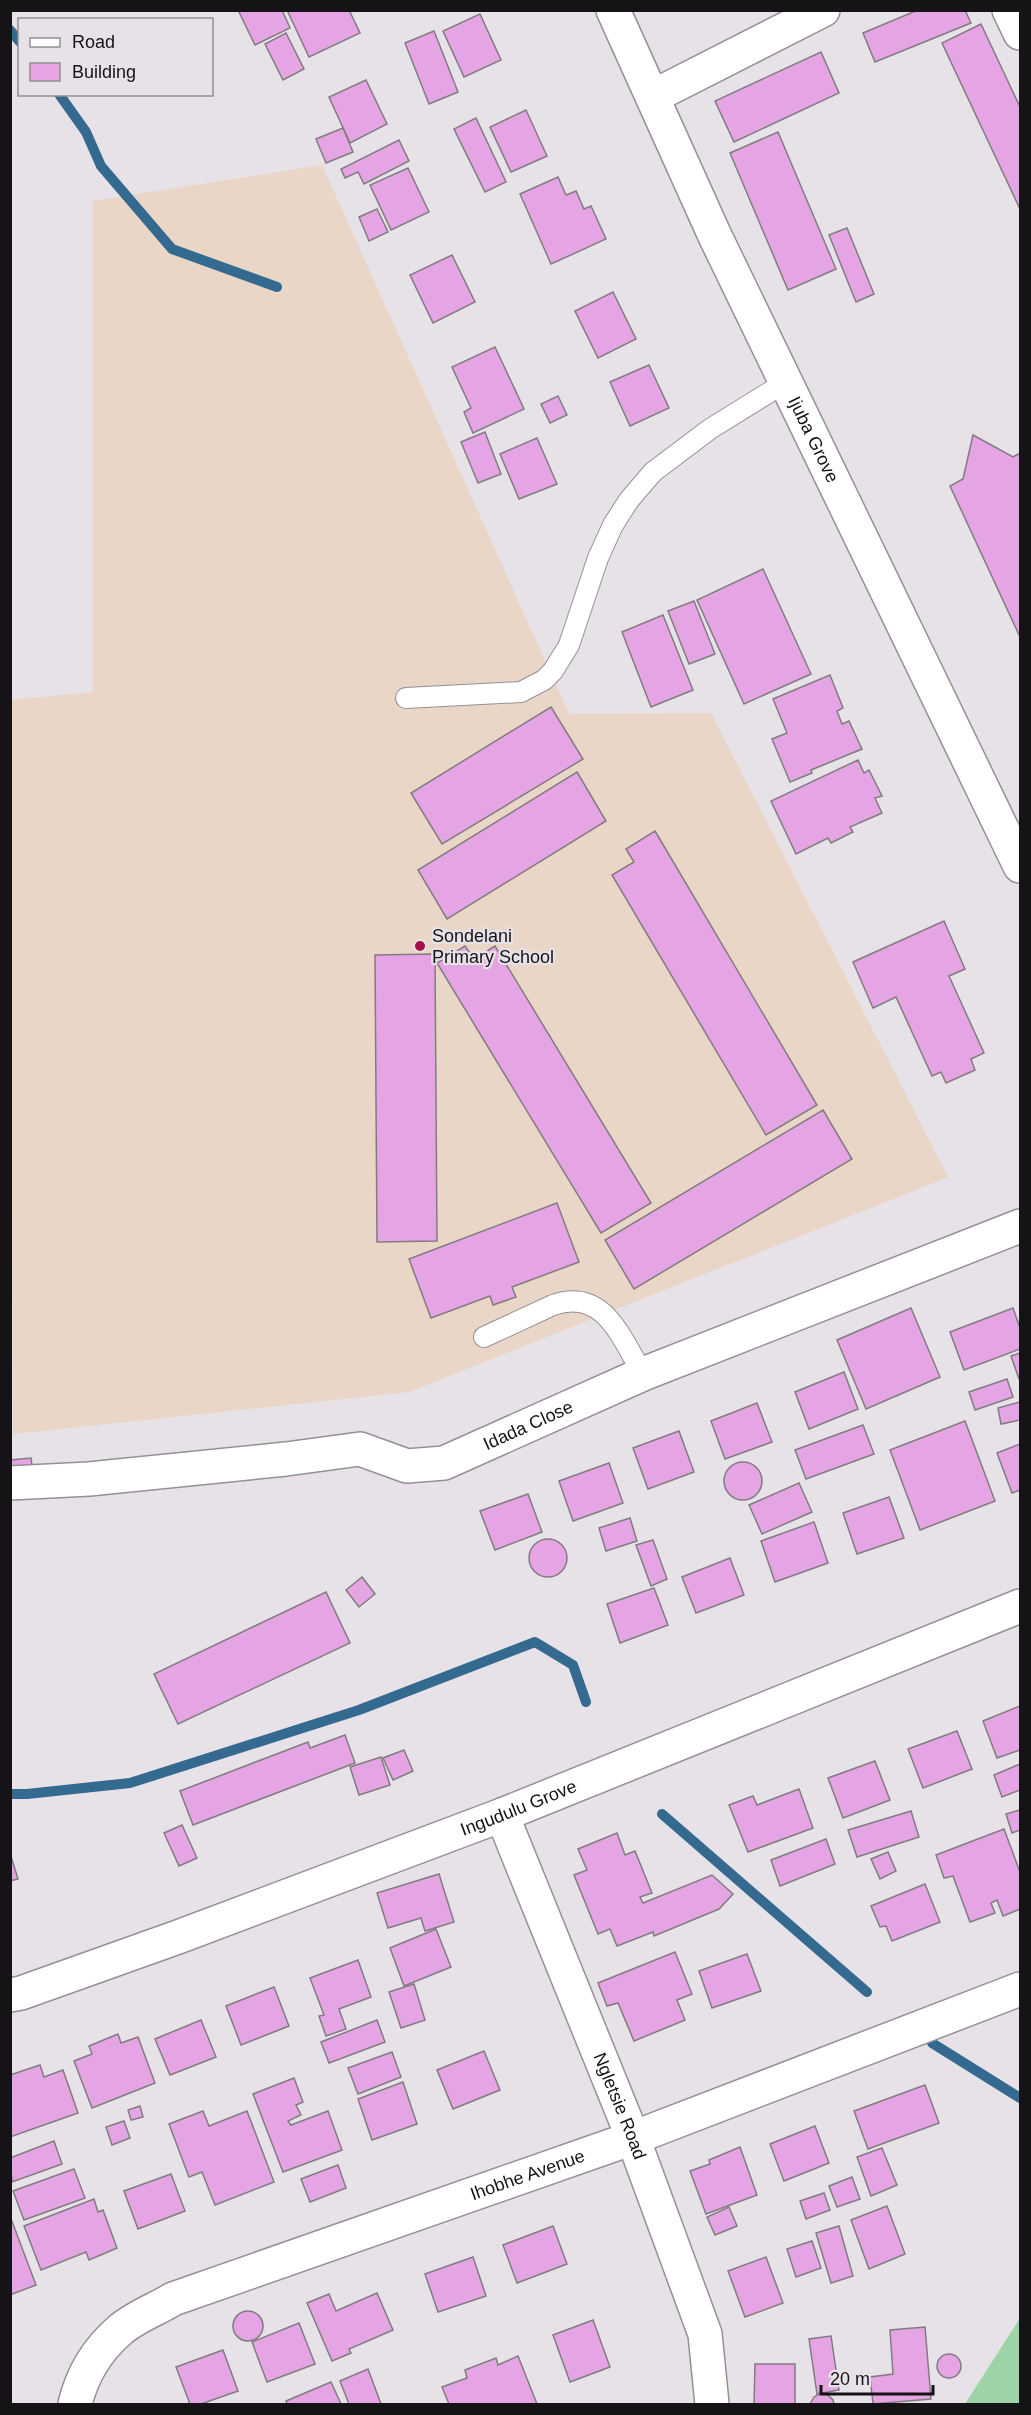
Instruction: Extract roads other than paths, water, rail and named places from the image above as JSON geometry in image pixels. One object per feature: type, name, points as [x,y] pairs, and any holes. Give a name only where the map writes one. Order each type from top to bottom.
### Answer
[{"type":"street","name":"Ijuba Grove","points":[[613,10],[654,96],[715,236],[1020,866]]},
{"type":"street","points":[[654,96],[823,10]]},
{"type":"street","points":[[1009,10],[1020,33]]},
{"type":"street","name":"Idada Close","points":[[10,1483],[89,1479],[360,1449],[407,1466],[444,1463],[643,1374],[1020,1226]]},
{"type":"street","name":"Ingudulu Grove","points":[[10,1995],[178,1937],[502,1815],[1020,1606]]},
{"type":"street","name":"Ngletsie Road","points":[[502,1815],[633,2138],[705,2334],[712,2404]]},
{"type":"street","name":"Ihobhe Avenue","points":[[75,2404],[79,2388],[95,2356],[121,2328],[173,2299],[633,2138],[1020,1989]]},
{"type":"lane","points":[[406,698],[521,692],[544,680],[553,671],[569,645],[598,558],[613,525],[629,500],[653,472],[710,429],[786,382]]},
{"type":"lane","points":[[484,1337],[553,1305],[583,1301],[596,1306],[609,1320],[643,1374]]},
{"type":"waterway","points":[[10,30],[18,40]]},
{"type":"waterway","points":[[60,96],[86,132],[101,166],[172,249],[277,287]]},
{"type":"waterway","points":[[10,1794],[130,1783],[359,1710],[535,1642],[573,1665],[586,1702]]},
{"type":"waterway","points":[[662,1814],[867,1992]]},
{"type":"waterway","points":[[932,2043],[1020,2098]]},
{"type":"place","name":"Sondelani Primary School","points":[[420,946]]}]
